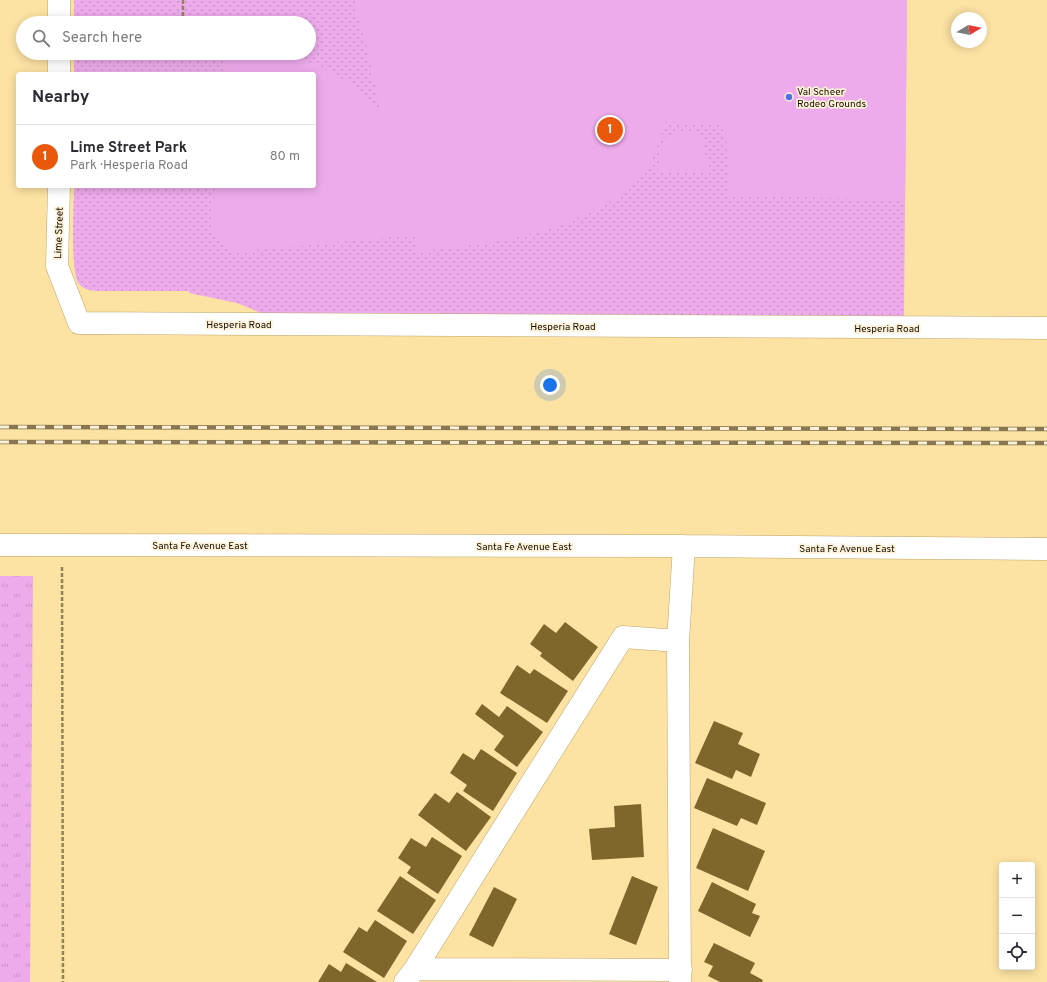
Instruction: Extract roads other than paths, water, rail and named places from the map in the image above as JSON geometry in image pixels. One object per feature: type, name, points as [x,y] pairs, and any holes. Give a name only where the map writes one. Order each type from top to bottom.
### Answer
[{"type":"street","points":[[59,0],[59,16]]},
{"type":"street","points":[[59,60],[59,72]]},
{"type":"street","name":"Lime Street","points":[[59,188],[57,266],[79,323]]},
{"type":"street","name":"Hesperia Road","points":[[79,323],[1047,328]]},
{"type":"street","name":"Santa Fe Avenue East","points":[[0,545],[684,546],[1047,549]]},
{"type":"street","points":[[410,975],[680,976],[678,641],[684,546]]},
{"type":"street","points":[[410,975],[623,637],[678,641]]},
{"type":"railway","points":[[0,427],[1047,429]]},
{"type":"railway","points":[[0,442],[1047,443]]},
{"type":"place","name":"Val Scheer Rodeo Grounds","points":[[789,97]]},
{"type":"place","name":"Lime Street Park","points":[[610,130]]}]
